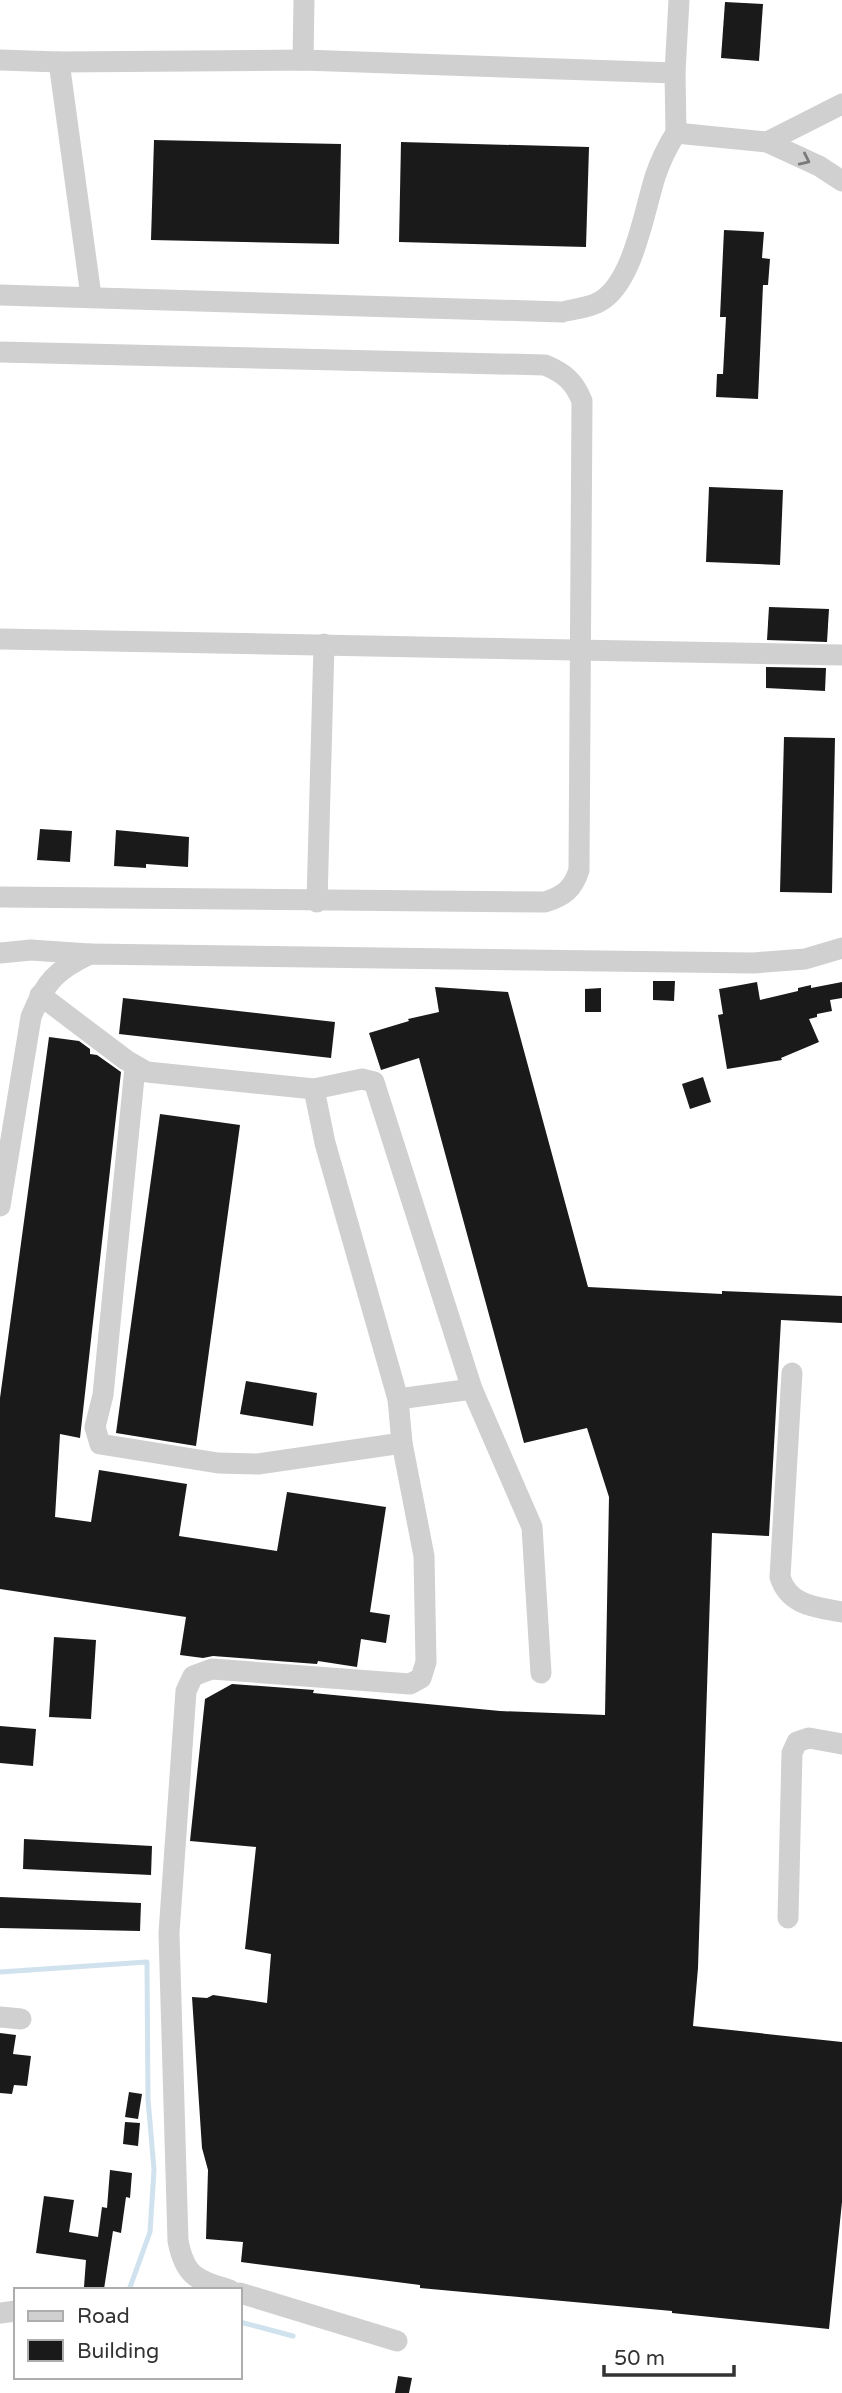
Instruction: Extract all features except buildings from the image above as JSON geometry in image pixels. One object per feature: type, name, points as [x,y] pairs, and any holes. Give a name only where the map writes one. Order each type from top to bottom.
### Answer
[{"type":"street","points":[[303,60],[304,0]]},
{"type":"street","points":[[0,295],[562,312],[599,302],[617,287],[629,262],[656,175],[676,134],[675,74],[679,0]]},
{"type":"street","points":[[0,60],[303,60],[675,74]]},
{"type":"street","points":[[60,62],[91,296]]},
{"type":"street","points":[[767,142],[842,104]]},
{"type":"street","points":[[676,134],[767,142],[819,166],[842,181]]},
{"type":"street","points":[[0,352],[545,365],[563,373],[576,386],[582,401],[579,870],[575,884],[562,897],[545,902],[0,897]]},
{"type":"street","points":[[0,639],[842,655]]},
{"type":"street","points":[[317,902],[324,644]]},
{"type":"street","points":[[0,953],[32,950],[90,954],[754,963],[805,959],[842,948]]},
{"type":"street","points":[[0,1206],[31,1017],[40,995],[65,966],[90,954]]},
{"type":"street","points":[[40,995],[135,1067],[147,1072],[314,1089],[362,1079],[374,1082],[472,1390],[532,1527],[541,1673]]},
{"type":"street","points":[[135,1067],[103,1395],[95,1427],[100,1444],[218,1463],[258,1464],[402,1443]]},
{"type":"street","points":[[224,2288],[199,2280],[188,2270],[178,2241],[169,1933],[186,1691],[194,1676],[212,1670],[410,1684],[421,1678],[426,1662],[424,1556],[402,1443],[398,1399],[325,1143],[314,1089]]},
{"type":"street","points":[[792,1373],[780,1577],[784,1589],[794,1599],[810,1606],[842,1612]]},
{"type":"street","points":[[398,1399],[472,1390]]},
{"type":"street","points":[[788,1918],[792,1753],[797,1742],[809,1738],[842,1744]]},
{"type":"street","points":[[242,2294],[397,2341]]},
{"type":"waterway","points":[[0,1972],[147,1962],[148,2099],[154,2170],[150,2232],[130,2288]]},
{"type":"waterway","points":[[242,2323],[293,2336]]}]
